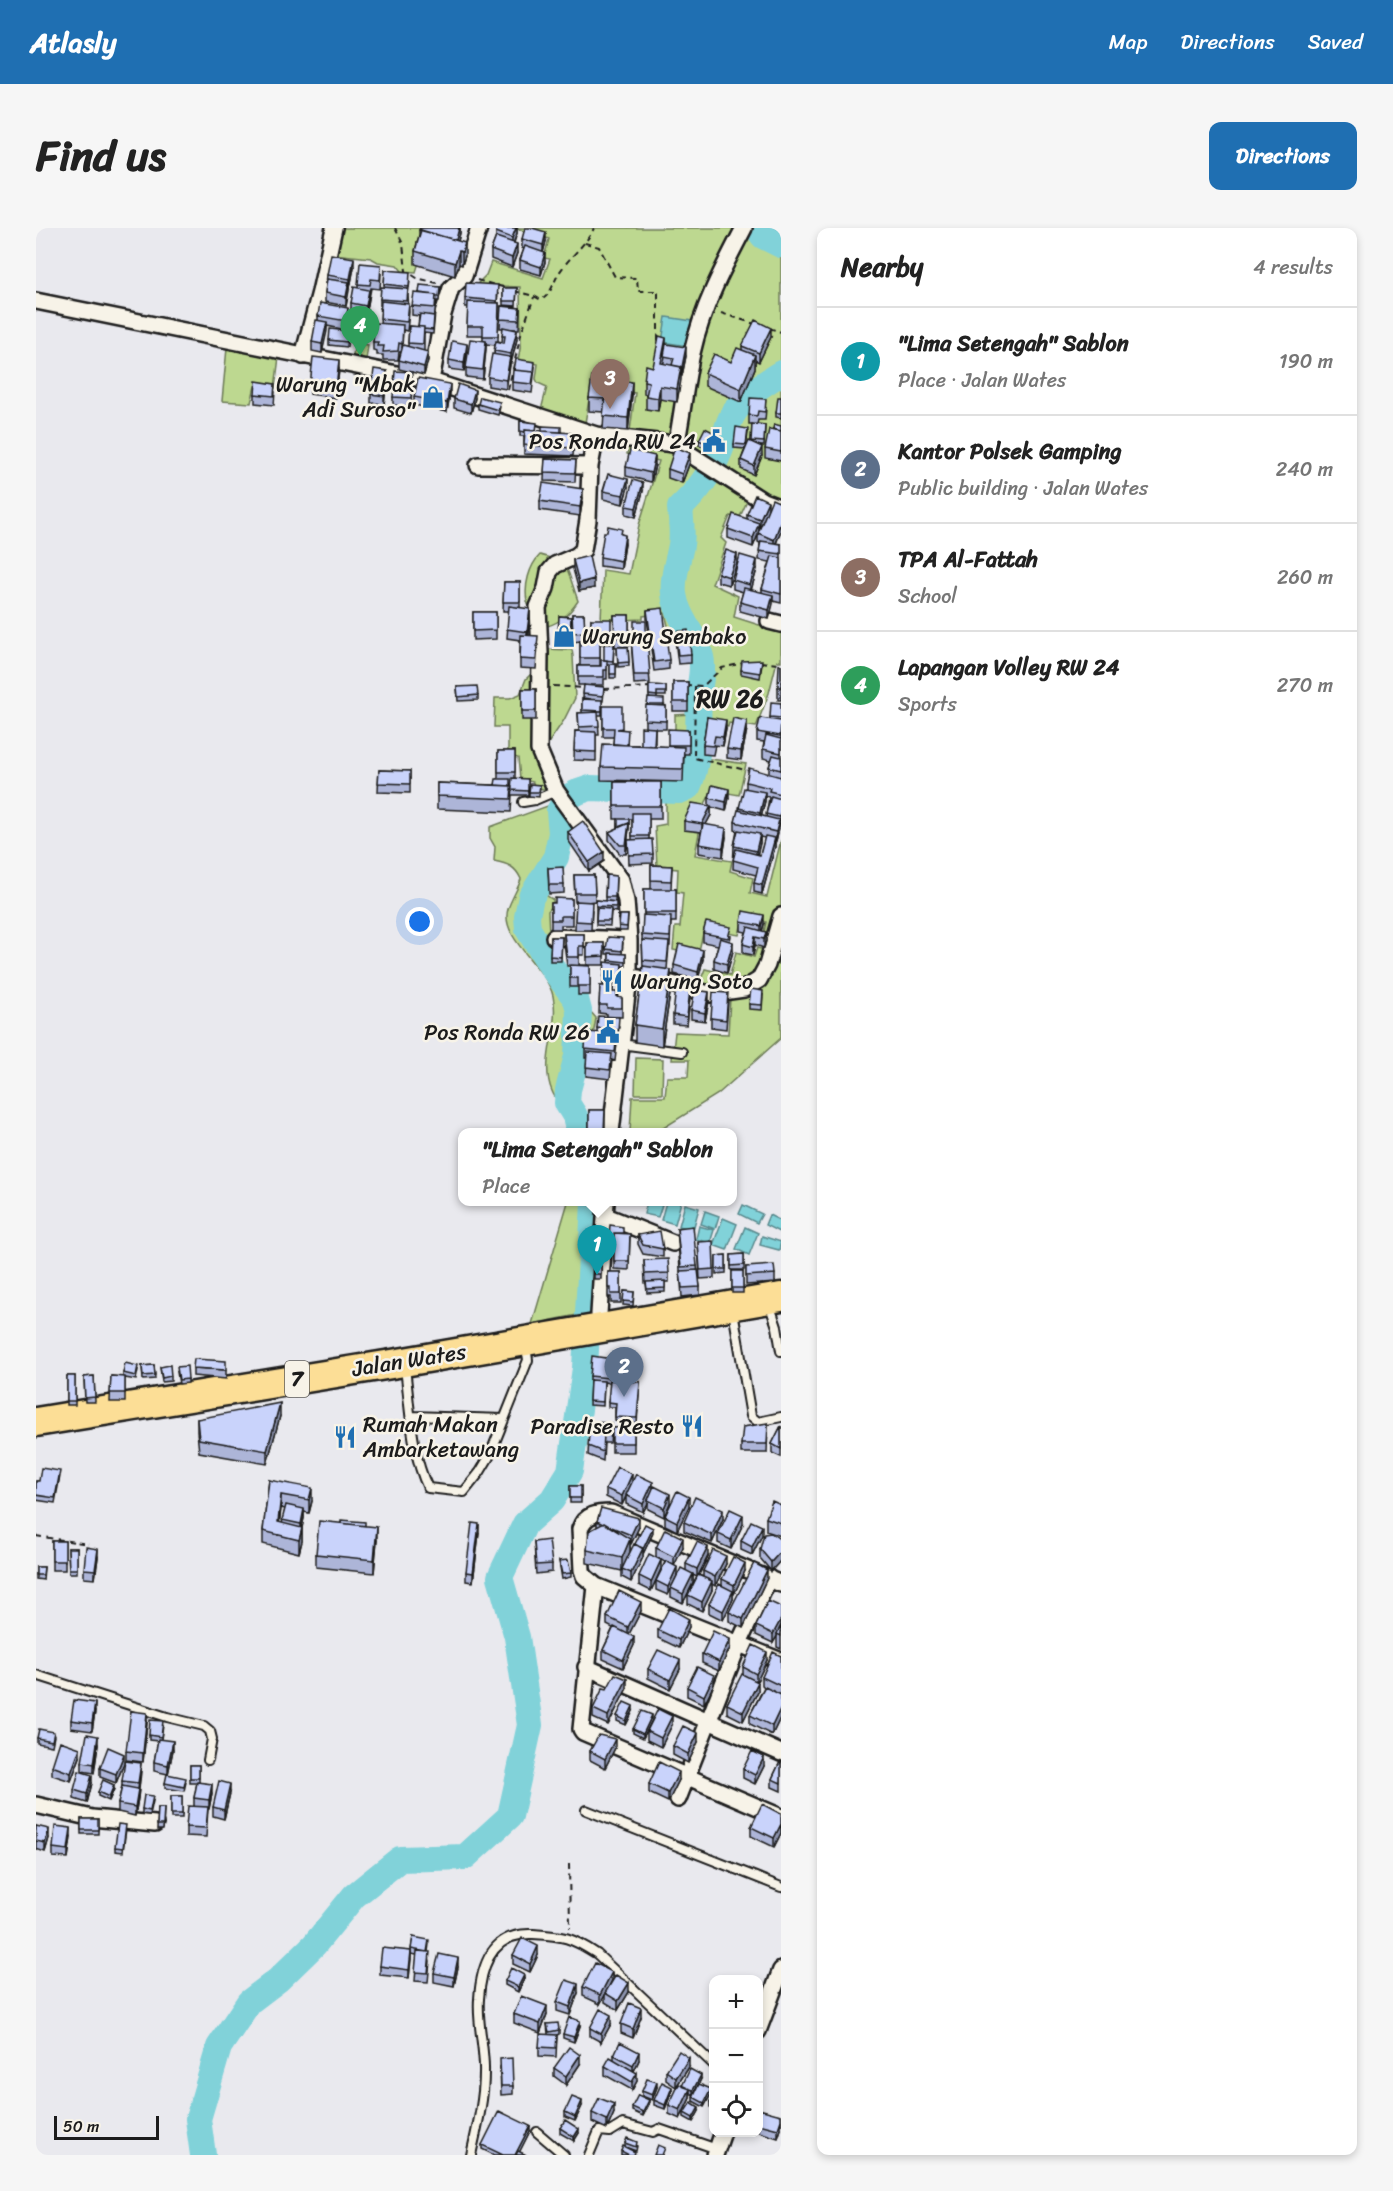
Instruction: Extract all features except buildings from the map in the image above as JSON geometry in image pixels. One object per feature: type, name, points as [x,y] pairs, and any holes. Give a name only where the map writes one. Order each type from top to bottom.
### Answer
[{"type":"highway","name":"Jalan Wates","points":[[36,1422],[404,1362],[774,1298]]},
{"type":"street","points":[[303,356],[334,228]]},
{"type":"street","points":[[431,381],[443,314],[451,288],[464,276],[478,228]]},
{"type":"street","points":[[674,444],[678,436],[692,352],[705,309],[744,228]]},
{"type":"street","points":[[36,301],[431,381],[596,435],[674,444],[763,501],[781,508]]},
{"type":"street","points":[[596,435],[590,466],[588,520],[582,550],[576,556],[555,565],[549,572],[546,588],[538,607],[541,686],[539,750],[553,793],[570,811],[621,880],[626,901],[629,940],[628,977],[611,1128]]},
{"type":"street","points":[[478,465],[590,466]]},
{"type":"street","points":[[628,977],[657,980],[709,994],[744,989],[759,980],[767,965],[781,916]]},
{"type":"street","points":[[554,937],[629,940]]},
{"type":"street","points":[[595,1329],[599,1314],[606,1209],[674,1243]]},
{"type":"street","points":[[678,1799],[739,1643],[775,1581],[611,1513],[598,1513],[582,1522],[580,1529],[582,1570],[584,1576],[596,1586],[739,1643],[781,1661]]},
{"type":"street","points":[[596,1586],[580,1725],[583,1732],[781,1817]]},
{"type":"street","points":[[586,1667],[781,1753]]},
{"type":"street","points":[[36,1805],[92,1818],[155,1824]]},
{"type":"street","points":[[760,2029],[781,1970]]},
{"type":"street","points":[[716,2152],[722,2137]]},
{"type":"lane","points":[[523,802],[553,793]]},
{"type":"lane","points":[[620,1044],[682,1052]]},
{"type":"lane","points":[[774,1298],[781,1351]]},
{"type":"lane","points":[[732,1305],[751,1416],[758,1422],[781,1417]]},
{"type":"lane","points":[[404,1362],[417,1460],[428,1488],[464,1492],[489,1457],[528,1360],[525,1341]]},
{"type":"lane","points":[[412,1416],[504,1419]]},
{"type":"lane","points":[[36,1675],[167,1717],[204,1726],[210,1731],[212,1739],[208,1760]]},
{"type":"lane","points":[[586,1810],[781,1887]]},
{"type":"lane","points":[[471,2155],[485,2072],[479,2000],[482,1979],[490,1954],[501,1941],[516,1933],[570,1938],[597,1954],[709,2060]]},
{"type":"lane","points":[[589,2155],[599,2132],[610,2132],[622,2124],[653,2132],[658,2129],[716,2152]]},
{"type":"lane","points":[[537,2132],[564,2155]]},
{"type":"path","points":[[394,228],[403,244],[406,271],[417,278],[451,288]]},
{"type":"path","points":[[464,276],[541,300],[548,297],[560,272],[573,253],[585,243],[594,228]]},
{"type":"path","points":[[585,243],[599,247],[615,277],[637,278],[638,291],[658,291],[658,347]]},
{"type":"path","points":[[506,405],[521,334],[534,296]]},
{"type":"path","points":[[705,309],[781,332]]},
{"type":"path","points":[[681,685],[703,686],[722,668],[751,661]]},
{"type":"path","points":[[761,662],[778,664],[781,662]]},
{"type":"path","points":[[696,685],[694,758],[753,772]]},
{"type":"path","points":[[541,686],[618,689],[658,687]]},
{"type":"path","points":[[36,1536],[88,1544]]},
{"type":"path","points":[[569,1864],[570,1938]]},
{"type":"green space","points":[[337,228],[426,228],[425,243],[416,272],[402,271],[397,265],[378,262],[371,258],[333,254]]},
{"type":"green space","points":[[514,228],[781,228],[781,503],[748,499],[739,519],[730,516],[721,538],[726,543],[712,584],[738,596],[734,617],[759,625],[781,627],[781,661],[777,661],[769,693],[756,727],[729,723],[728,727],[705,723],[703,733],[675,733],[675,715],[691,714],[692,711],[691,690],[696,668],[691,639],[687,636],[671,639],[665,613],[643,616],[643,619],[601,621],[603,570],[629,574],[639,525],[659,461],[627,454],[635,393],[591,388],[585,423],[541,410],[547,387],[538,383],[536,379],[538,364],[518,360],[521,344],[520,287],[476,285],[486,275],[491,262],[543,278],[550,259],[544,258],[549,239]]},
{"type":"green space","points":[[355,343],[368,345],[365,368],[351,366]]},
{"type":"green space","points":[[227,348],[279,357],[275,388],[255,386],[251,403],[222,401]]},
{"type":"green space","points":[[540,555],[564,562],[578,601],[562,619],[540,628],[528,604],[526,589],[530,570]]},
{"type":"green space","points":[[541,649],[572,650],[573,656],[575,698],[545,752],[548,790],[534,787],[533,782],[520,779],[518,758],[508,753],[508,727],[494,727],[495,698],[510,698],[520,694],[526,679],[533,672]]},
{"type":"green space","points":[[703,758],[746,764],[739,795],[712,790],[704,806],[695,855],[732,861],[730,871],[753,878],[750,893],[767,897],[781,840],[781,1038],[718,1094],[663,1128],[630,1128],[632,1097],[665,1097],[667,1077],[688,1077],[689,1060],[672,1060],[675,1032],[728,1034],[730,998],[698,987],[705,969],[730,975],[736,952],[754,957],[757,948],[765,950],[769,939],[763,937],[766,922],[743,917],[739,935],[704,929],[698,955],[673,950],[675,927],[680,927],[683,893],[677,892],[678,869],[657,867],[655,826],[666,824],[666,795],[683,794],[689,791],[699,775]]},
{"type":"green space","points":[[553,804],[552,815],[557,834],[556,845],[544,867],[546,895],[553,900],[553,905],[548,911],[549,934],[534,935],[566,983],[596,1018],[593,1036],[583,1037],[580,1074],[574,1091],[562,1107],[553,1093],[548,1068],[554,1020],[553,996],[549,985],[510,931],[507,920],[508,909],[521,879],[510,866],[494,861],[495,847],[490,838],[490,827]]},
{"type":"green space","points":[[636,1058],[663,1059],[662,1094],[635,1094]]},
{"type":"green space","points":[[567,1206],[588,1206],[582,1314],[532,1324]]},
{"type":"water","points":[[666,317],[692,321],[688,346],[662,342]]},
{"type":"water","points":[[743,1205],[762,1214],[757,1223],[739,1214]]},
{"type":"water","points":[[646,1206],[662,1206],[658,1217],[644,1214]]},
{"type":"water","points":[[665,1206],[680,1206],[675,1224],[661,1220]]},
{"type":"water","points":[[684,1206],[699,1208],[693,1230],[679,1226]]},
{"type":"water","points":[[705,1211],[719,1216],[715,1229],[701,1224]]},
{"type":"water","points":[[769,1215],[781,1221],[781,1233],[765,1225]]},
{"type":"water","points":[[723,1218],[737,1224],[727,1250],[713,1245]]},
{"type":"water","points":[[699,1226],[714,1230],[710,1243],[696,1239]]},
{"type":"water","points":[[745,1227],[758,1233],[749,1255],[736,1249]]},
{"type":"water","points":[[762,1236],[781,1242],[779,1250],[760,1245]]},
{"type":"waterway","points":[[757,228],[763,236],[781,245]]},
{"type":"waterway","points":[[578,1128],[575,1116],[567,1103],[577,1056],[579,1011],[576,999],[553,969],[528,929],[527,916],[531,897],[556,857],[561,833],[559,811],[566,798],[590,788],[679,791],[688,787],[697,753],[702,666],[698,649],[679,611],[674,594],[682,540],[680,508],[698,489],[712,467],[736,409],[754,391],[781,373]]},
{"type":"waterway","points":[[203,2155],[198,2119],[219,2047],[249,2002],[278,1980],[314,1945],[354,1896],[400,1859],[465,1857],[510,1816],[530,1725],[517,1637],[500,1577],[525,1524],[552,1500],[570,1471],[585,1368],[594,1206]]},
{"type":"place","name":"Lapangan Volley RW 24","points":[[360,356]]},
{"type":"place","name":"Warung \"Mbak Adi Suroso\"","points":[[433,397]]},
{"type":"place","name":"TPA Al-Fattah","points":[[610,409]]},
{"type":"place","name":"Pos Ronda RW 24","points":[[714,441]]},
{"type":"place","name":"Warung Sembako","points":[[564,636]]},
{"type":"place","name":"Warung Soto","points":[[612,981]]},
{"type":"place","name":"Pos Ronda RW 26","points":[[608,1032]]},
{"type":"place","name":"\"Lima Setengah\" Sablon","points":[[597,1275]]},
{"type":"place","name":"Kantor Polsek Gamping","points":[[624,1397]]},
{"type":"place","name":"Paradise Resto","points":[[692,1426]]},
{"type":"place","name":"Rumah Makan Ambarketawang","points":[[345,1437]]},
{"type":"district","name":"RW 26","points":[[730,699]]}]
